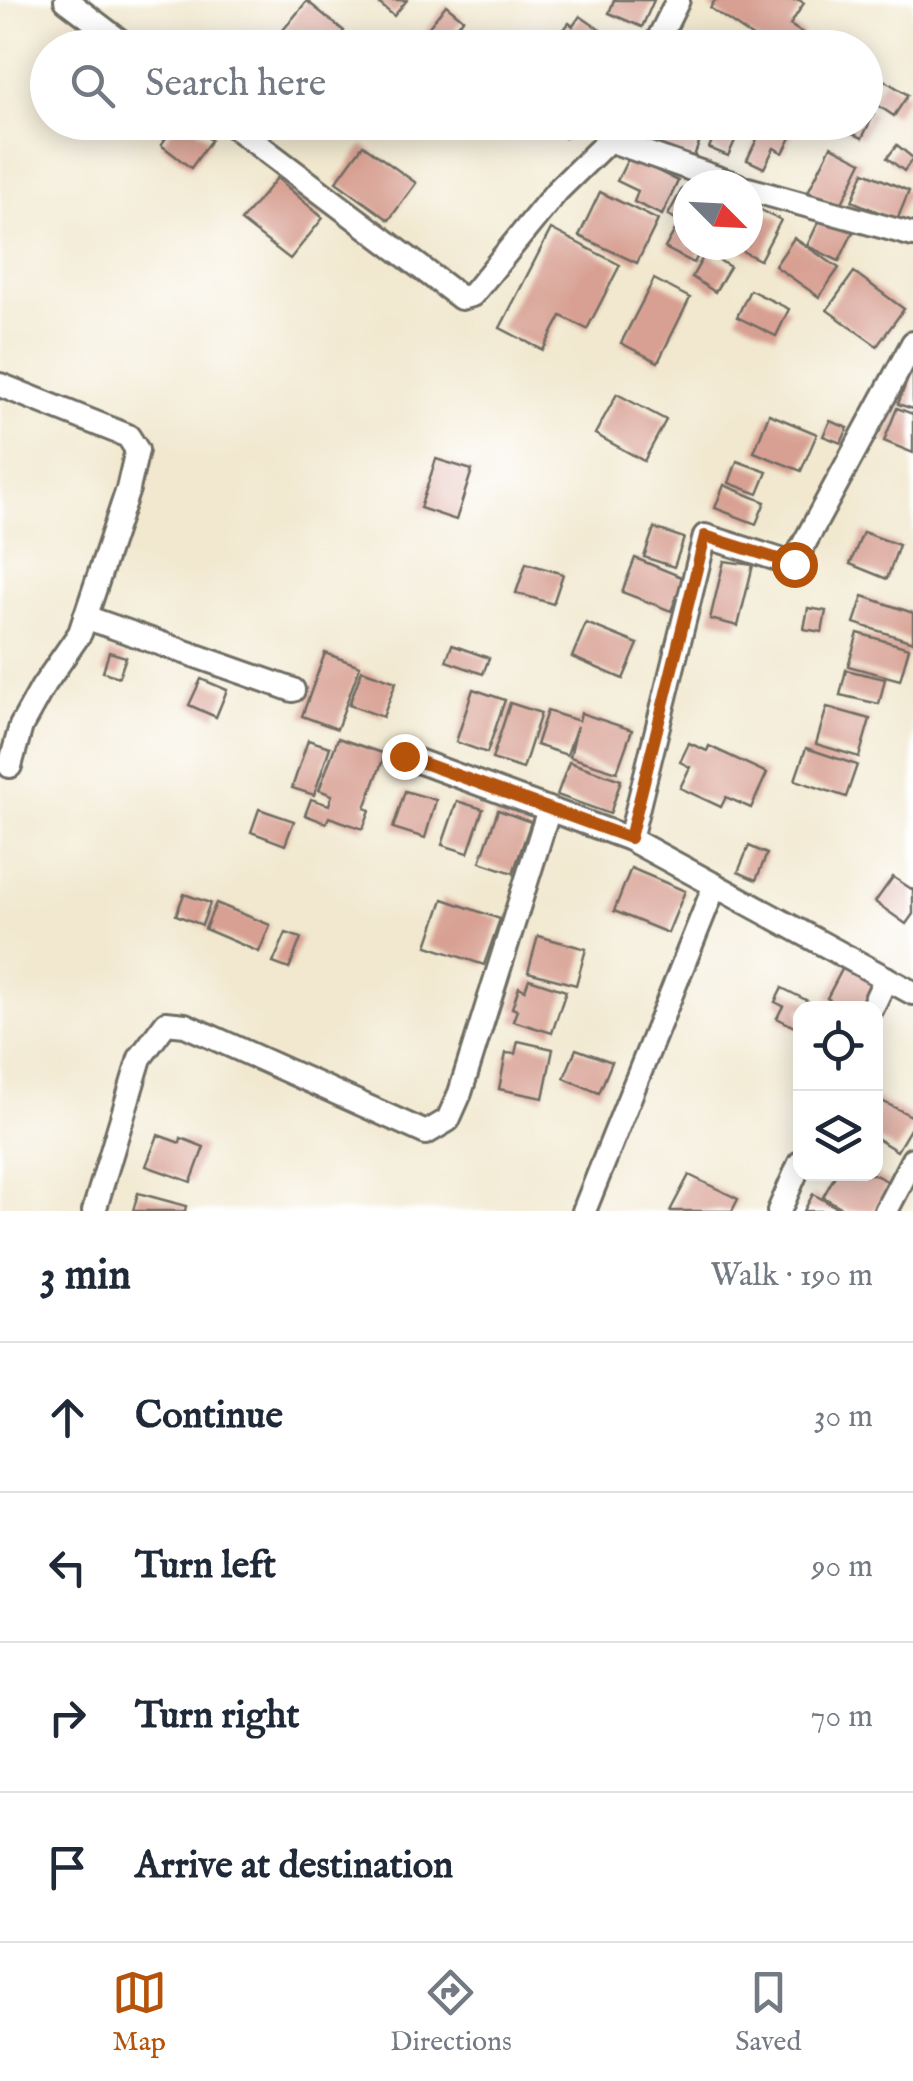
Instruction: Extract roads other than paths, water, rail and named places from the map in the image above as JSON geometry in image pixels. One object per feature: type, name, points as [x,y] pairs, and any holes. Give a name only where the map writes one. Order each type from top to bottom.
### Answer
[{"type":"street","points":[[66,0],[105,30]]},
{"type":"street","points":[[663,30],[678,0]]},
{"type":"street","points":[[252,140],[462,298],[472,296],[557,191],[605,140]]},
{"type":"street","points":[[634,140],[703,170]]},
{"type":"street","points":[[763,193],[913,236]]},
{"type":"street","points":[[630,838],[705,536],[794,564],[913,342]]},
{"type":"street","points":[[0,385],[128,436],[137,450],[128,489],[80,633],[21,726],[10,766]]},
{"type":"street","points":[[86,617],[292,690]]},
{"type":"street","points":[[404,756],[630,838],[913,992]]},
{"type":"street","points":[[94,1211],[140,1058],[166,1023],[185,1025],[426,1133],[448,1120],[460,1093],[549,809]]},
{"type":"street","points":[[584,1211],[715,885]]},
{"type":"street","points":[[875,1001],[886,978]]},
{"type":"street","points":[[886,1211],[913,1159]]},
{"type":"street","points":[[778,1211],[793,1178]]}]
